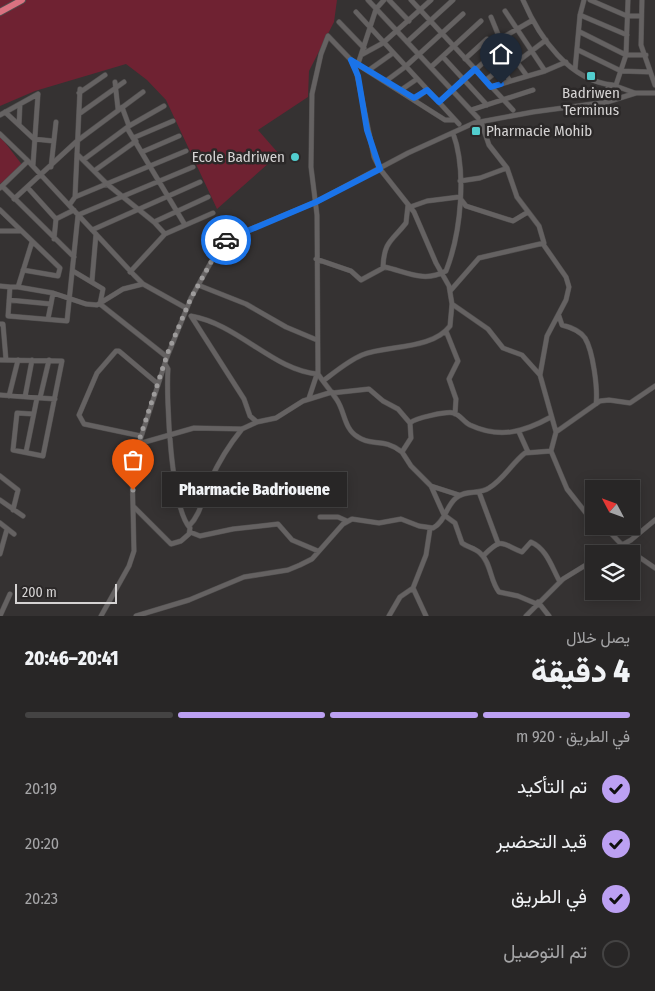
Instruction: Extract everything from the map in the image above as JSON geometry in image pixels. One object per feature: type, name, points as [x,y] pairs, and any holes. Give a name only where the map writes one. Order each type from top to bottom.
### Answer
[{"type":"highway","points":[[0,12],[22,0]]},
{"type":"street","points":[[368,0],[479,120],[489,145],[507,168],[517,197],[539,226],[543,244],[568,282],[566,300],[547,336],[540,375],[550,417],[556,432],[551,451],[567,489],[585,511]]},
{"type":"street","points":[[358,64],[376,9],[384,0]]},
{"type":"street","points":[[389,0],[409,21]]},
{"type":"street","points":[[411,0],[513,110]]},
{"type":"street","points":[[361,55],[383,43],[431,0]]},
{"type":"street","points":[[407,42],[452,0]]},
{"type":"street","points":[[523,0],[546,40],[575,70],[600,83],[614,85],[636,93]]},
{"type":"street","points":[[575,70],[580,32],[580,15],[584,0]]},
{"type":"street","points":[[590,0],[628,16],[641,16]]},
{"type":"street","points":[[599,103],[607,91],[614,85],[626,55],[627,0]]},
{"type":"street","points":[[642,0],[642,45],[655,85]]},
{"type":"street","points":[[505,11],[515,30],[545,71]]},
{"type":"street","points":[[309,398],[317,374],[316,202],[311,167],[312,94],[321,54],[328,36],[351,60],[414,98],[445,120],[457,122],[356,12]]},
{"type":"street","points":[[386,81],[419,55],[463,14]]},
{"type":"street","points":[[580,15],[627,35]]},
{"type":"street","points":[[491,17],[500,39],[527,76]]},
{"type":"street","points":[[493,44],[533,20]]},
{"type":"street","points":[[339,22],[364,48]]},
{"type":"street","points":[[431,67],[481,22]]},
{"type":"street","points":[[580,32],[626,55],[646,55]]},
{"type":"street","points":[[465,59],[486,39],[493,44]]},
{"type":"street","points":[[517,62],[546,40]]},
{"type":"street","points":[[493,44],[493,54],[510,81]]},
{"type":"street","points":[[578,50],[620,71],[650,72]]},
{"type":"street","points":[[369,70],[393,53]]},
{"type":"street","points":[[439,102],[493,54]]},
{"type":"street","points":[[443,57],[487,105]]},
{"type":"street","points":[[323,381],[361,356],[410,346],[446,331],[451,322],[451,290],[409,205],[380,169],[367,130],[358,76],[351,60]]},
{"type":"street","points":[[491,87],[545,71],[566,62]]},
{"type":"street","points":[[486,80],[501,68]]},
{"type":"street","points":[[76,197],[80,91],[105,75]]},
{"type":"street","points":[[401,90],[418,79]]},
{"type":"street","points":[[116,82],[120,108],[134,140],[185,225]]},
{"type":"street","points":[[79,114],[124,82]]},
{"type":"street","points":[[600,83],[607,91],[609,98],[614,100]]},
{"type":"street","points":[[621,88],[621,96]]},
{"type":"street","points":[[414,98],[427,90]]},
{"type":"street","points":[[471,110],[533,90]]},
{"type":"street","points":[[14,199],[51,168],[77,141],[143,92]]},
{"type":"street","points":[[101,616],[132,560],[134,507],[132,465],[166,357],[185,310],[217,250],[227,239],[316,202],[408,153],[479,120],[599,103],[636,93],[655,93]]},
{"type":"street","points":[[0,115],[38,94],[33,165]]},
{"type":"street","points":[[19,125],[20,104]]},
{"type":"street","points":[[82,160],[128,127],[164,106]]},
{"type":"street","points":[[5,112],[34,139],[53,141]]},
{"type":"street","points":[[94,171],[134,140],[173,121]]},
{"type":"street","points":[[51,168],[56,122]]},
{"type":"street","points":[[316,259],[351,271],[361,280],[383,267],[416,277],[441,273],[447,268],[456,234],[460,181],[460,162],[453,133]]},
{"type":"street","points":[[0,134],[70,204],[130,272],[143,284],[185,310],[191,316],[227,372],[245,403],[250,416],[257,422]]},
{"type":"street","points":[[142,152],[179,136]]},
{"type":"street","points":[[70,204],[76,197],[186,151]]},
{"type":"street","points":[[77,154],[107,184],[139,209],[165,234]]},
{"type":"street","points":[[28,161],[1,187],[74,257]]},
{"type":"street","points":[[78,214],[193,167]]},
{"type":"street","points":[[460,181],[480,178],[507,168]]},
{"type":"street","points":[[92,230],[200,182]]},
{"type":"street","points":[[28,188],[56,219],[54,239]]},
{"type":"street","points":[[154,222],[208,197]]},
{"type":"street","points":[[409,205],[459,197]]},
{"type":"street","points":[[459,197],[466,206],[513,221],[528,212]]},
{"type":"street","points":[[383,267],[384,252],[388,242],[406,223],[409,205]]},
{"type":"street","points":[[0,210],[60,268],[58,276],[23,270]]},
{"type":"street","points":[[56,219],[74,210]]},
{"type":"street","points":[[130,272],[165,234],[213,213]]},
{"type":"street","points":[[10,287],[8,316],[67,321],[78,214]]},
{"type":"street","points":[[0,231],[20,231]]},
{"type":"street","points":[[92,281],[96,234]]},
{"type":"street","points":[[18,287],[32,242]]},
{"type":"street","points":[[451,290],[479,258],[543,244]]},
{"type":"street","points":[[73,271],[103,289],[100,304]]},
{"type":"street","points":[[0,286],[53,293],[70,297],[86,304],[100,304],[123,289],[143,284]]},
{"type":"street","points":[[198,285],[246,304],[286,327],[317,340]]},
{"type":"street","points":[[48,319],[53,293]]},
{"type":"street","points":[[9,300],[51,304]]},
{"type":"street","points":[[100,304],[166,357]]},
{"type":"street","points":[[452,304],[488,329],[503,348],[522,355],[540,375]]},
{"type":"street","points":[[559,315],[562,324],[582,335],[589,346],[597,393],[596,404]]},
{"type":"street","points":[[191,316],[227,329],[292,367],[317,374],[332,393],[341,408],[346,424],[355,436],[364,441],[385,442],[402,452],[411,466],[431,486],[444,515],[455,523],[463,545],[483,556],[499,592],[538,603],[549,616]]},
{"type":"street","points":[[0,324],[3,324],[2,361],[62,361],[43,456],[13,450],[17,413],[33,414]]},
{"type":"street","points":[[446,331],[458,361],[449,379],[456,399],[455,414]]},
{"type":"street","points":[[140,436],[84,424],[79,415],[97,373],[116,351],[120,351],[158,384]]},
{"type":"street","points":[[9,396],[18,360]]},
{"type":"street","points":[[24,397],[32,360]]},
{"type":"street","points":[[26,452],[33,414],[49,360]]},
{"type":"street","points":[[165,364],[168,369],[168,434],[182,513],[189,529],[200,536],[233,528],[278,524],[292,540],[318,552]]},
{"type":"street","points":[[556,432],[596,404],[608,400],[630,403],[655,386]]},
{"type":"street","points":[[134,507],[170,544],[182,541],[200,512],[209,483],[224,452],[242,429],[257,422],[276,418],[309,398],[332,393],[370,389],[383,401],[394,406],[410,423],[411,438],[402,452]]},
{"type":"street","points":[[0,395],[55,399]]},
{"type":"street","points":[[410,423],[441,414],[455,414],[463,421],[477,427],[496,432],[519,432],[550,417]]},
{"type":"street","points":[[138,444],[168,434],[205,426],[242,429]]},
{"type":"street","points":[[519,432],[528,452]]},
{"type":"street","points":[[431,486],[459,495],[479,492],[493,486],[521,456],[528,452],[551,451]]},
{"type":"street","points":[[0,476],[18,490],[13,510]]},
{"type":"street","points":[[479,492],[498,543]]},
{"type":"street","points":[[320,517],[331,516],[347,521],[355,519],[379,523],[401,519],[430,529],[438,525],[449,506],[459,495]]},
{"type":"street","points":[[0,500],[23,516]]},
{"type":"street","points":[[624,545],[655,520]]},
{"type":"street","points":[[136,616],[190,600],[244,576],[273,570],[288,570],[308,562],[347,521]]},
{"type":"street","points":[[0,523],[14,534]]},
{"type":"street","points":[[0,554],[7,529]]},
{"type":"street","points":[[389,616],[400,597],[412,588],[426,555],[430,529]]},
{"type":"street","points":[[613,535],[622,545]]},
{"type":"street","points":[[483,556],[498,543],[503,542],[522,552],[529,542],[534,543],[547,557],[560,582]]},
{"type":"street","points":[[640,558],[655,568]]},
{"type":"street","points":[[526,616],[560,582],[585,566]]},
{"type":"street","points":[[412,588],[426,616]]},
{"type":"street","points":[[0,616],[10,594]]},
{"type":"shaded area","points":[[0,0],[337,0],[334,22],[309,71],[308,97],[258,130],[279,154],[217,209],[166,100],[147,80],[126,64],[35,91],[0,106]]},
{"type":"shaded area","points":[[0,136],[23,166],[0,184]]},
{"type":"way so far","points":[[133,490],[132,465],[134,456],[175,333],[191,298],[217,250],[226,240]]},
{"type":"place","name":"Badriwen Terminus","points":[[591,76]]},
{"type":"place","name":"Pharmacie Mohib","points":[[476,131]]},
{"type":"place","name":"Ecole Badriwen","points":[[295,157]]},
{"type":"place","name":"Pharmacie Badriouene","points":[[133,490]]},
{"type":"route","points":[[226,240],[231,236],[316,202],[380,169],[374,157],[363,114],[358,76],[351,60],[414,98],[427,90],[439,102],[475,69],[491,87],[501,84]]}]
